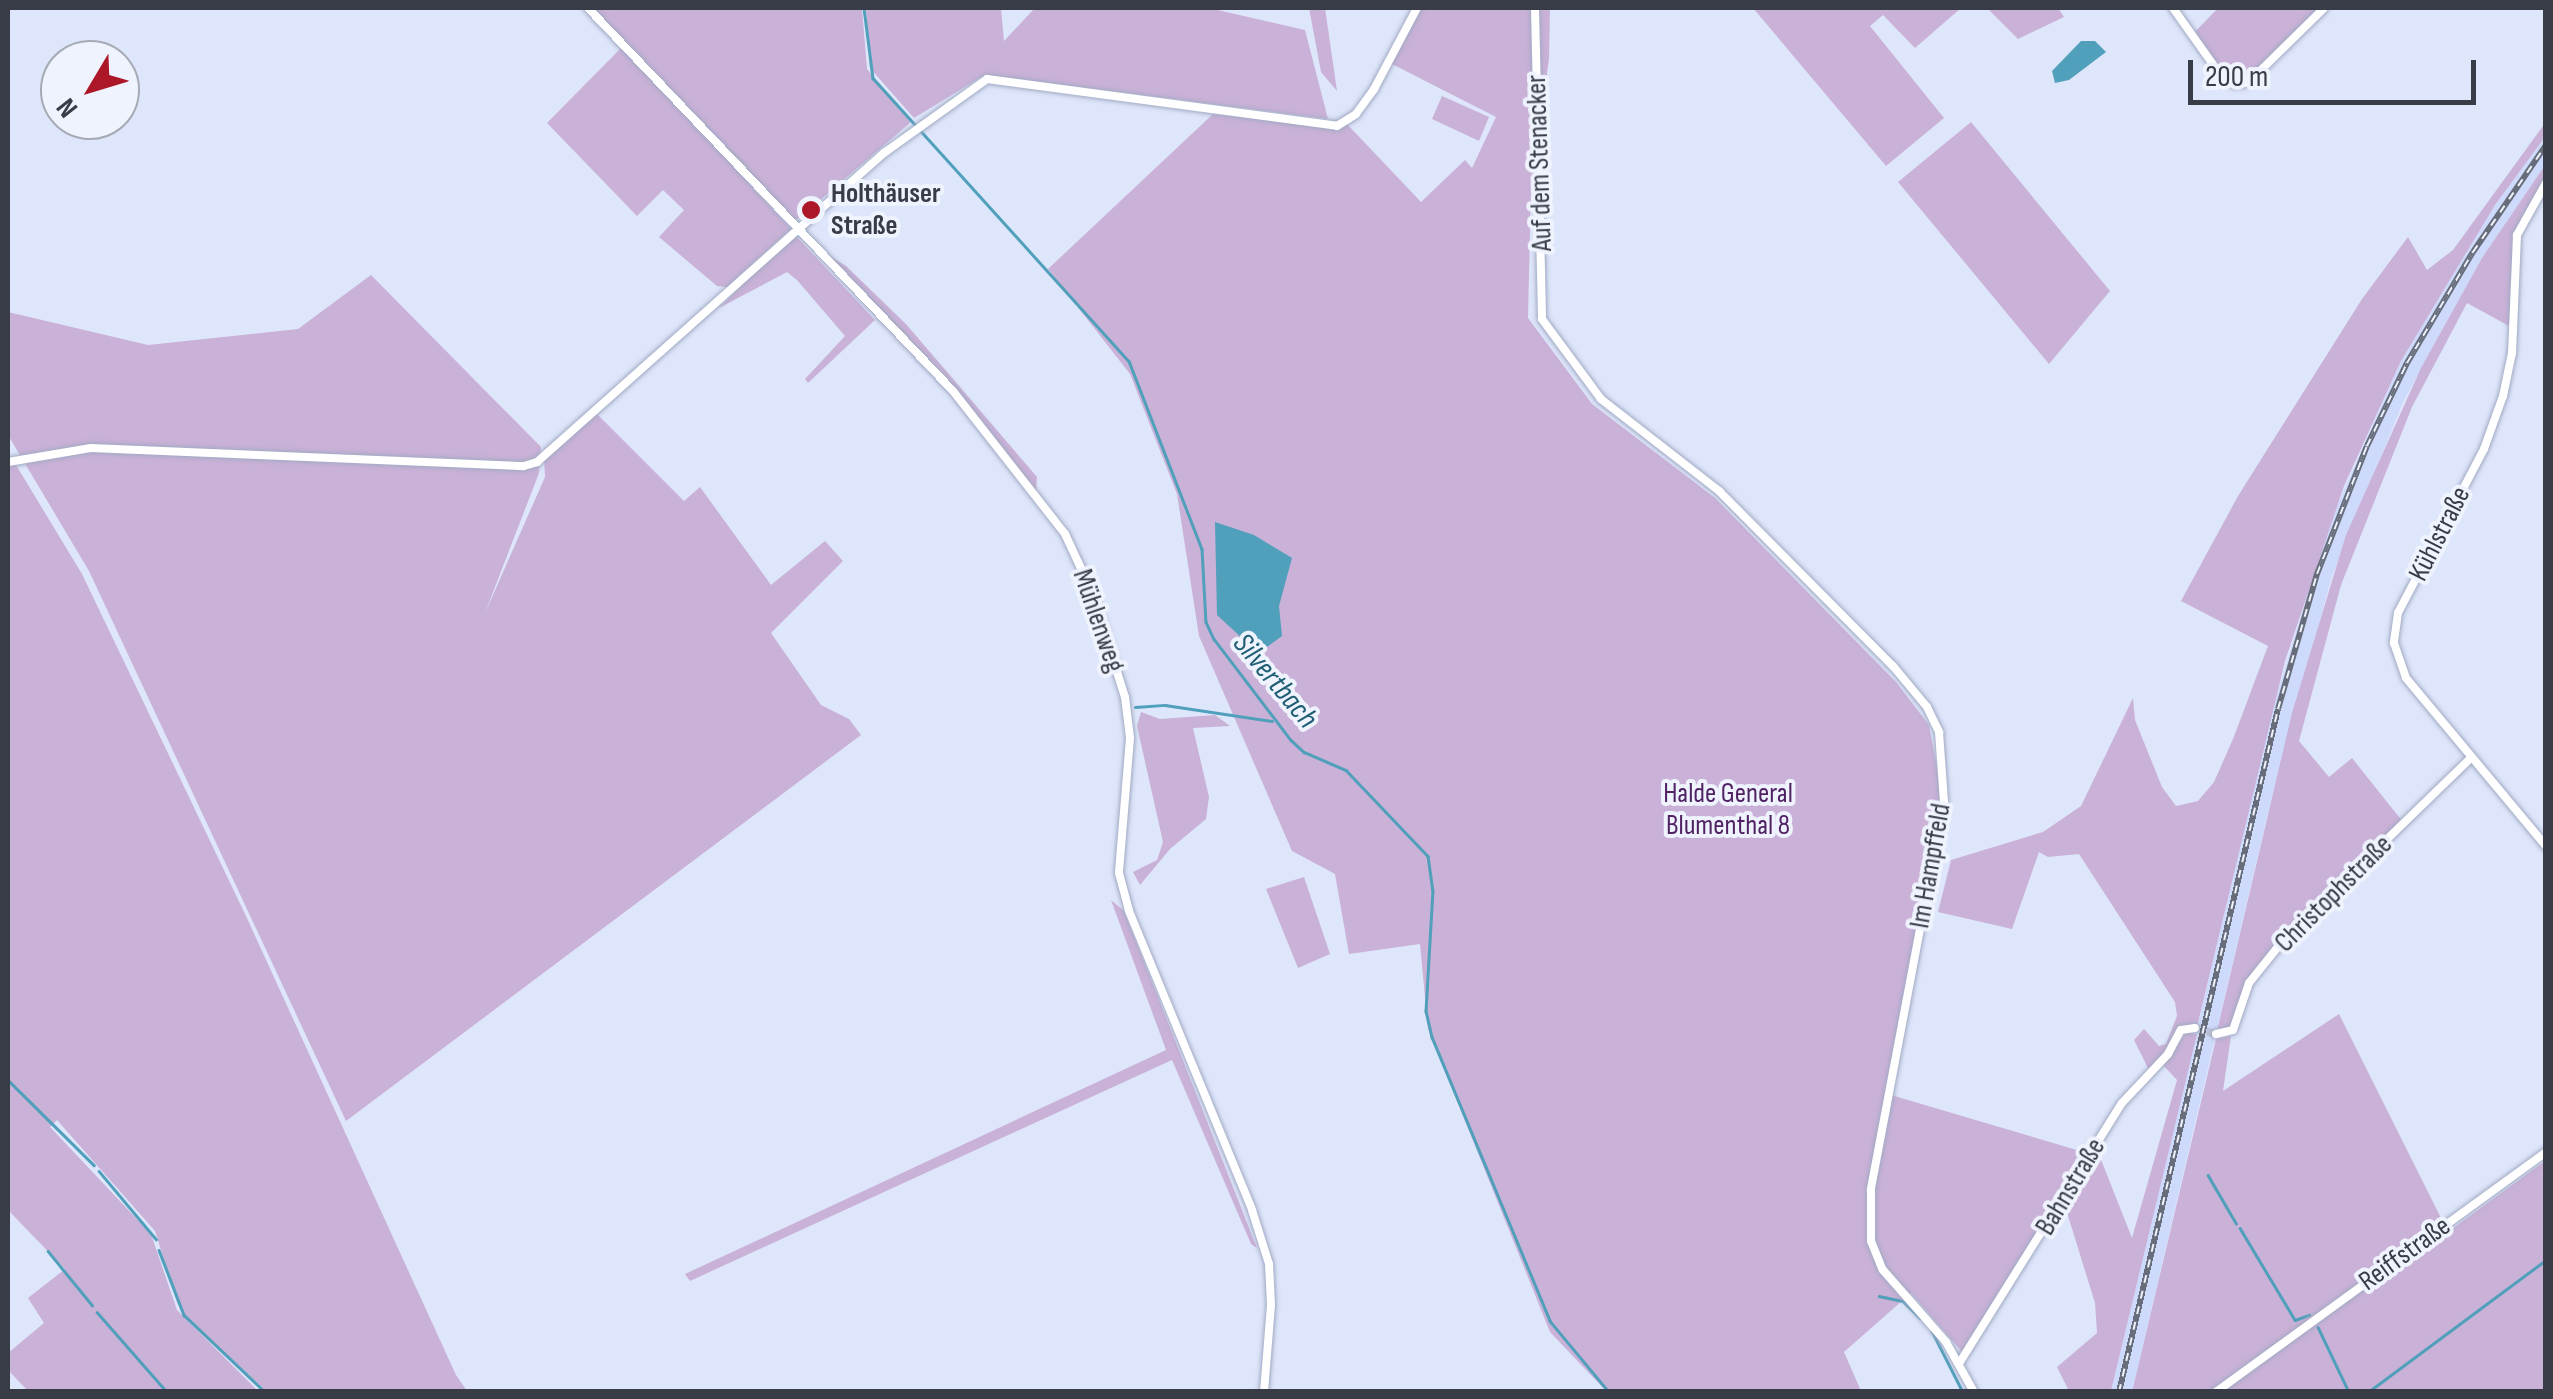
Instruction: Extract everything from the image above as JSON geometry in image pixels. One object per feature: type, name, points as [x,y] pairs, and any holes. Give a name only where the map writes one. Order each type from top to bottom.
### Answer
[{"type":"street","name":"Mühlenweg","points":[[588,8],[953,391],[1065,534],[1092,592],[1124,697],[1130,738],[1119,873],[1129,911],[1252,1210],[1268,1264],[1271,1305],[1264,1392]]},
{"type":"street","points":[[8,462],[91,448],[524,466],[537,462],[796,228],[909,132],[988,78],[1337,126],[1356,114],[1374,89],[1417,8]]},
{"type":"street","name":"Auf dem Stenacker","points":[[1536,8],[1542,319]]},
{"type":"street","points":[[2172,8],[2219,73],[2235,84],[2244,83],[2261,70],[2324,8]]},
{"type":"street","name":"Kühlstraße","points":[[2546,183],[2517,235],[2512,354],[2494,422],[2395,626],[2394,643],[2406,678],[2546,846]]},
{"type":"street","name":"Im Hampffeld","points":[[1542,319],[1601,398],[1719,490],[1894,666],[1932,717],[1938,732],[1944,802],[1872,1190],[1871,1241],[1883,1270],[1960,1362],[1974,1392]]},
{"type":"street","name":"Christophstraße","points":[[2216,1034],[2233,1030],[2249,983],[2285,938],[2470,758]]},
{"type":"street","name":"Bahnstraße","points":[[1960,1362],[2122,1103],[2168,1054],[2181,1030],[2195,1028]]},
{"type":"street","name":"Reiffstraße","points":[[2216,1392],[2546,1152]]},
{"type":"shaded area","points":[[2081,41],[2095,41],[2106,52],[2069,80],[2055,83],[2052,71]]},
{"type":"shaded area","points":[[2545,137],[2545,165],[2482,258],[2403,402],[2331,579],[2267,816],[2132,1391],[2111,1392],[2273,708],[2327,529],[2401,361],[2495,205]]},
{"type":"shaded area","points":[[1215,522],[1254,535],[1292,558],[1279,606],[1282,636],[1264,649],[1244,640],[1217,615]]},
{"type":"green space","points":[[591,8],[862,8],[867,69],[911,122],[798,219],[788,217]]},
{"type":"green space","points":[[866,8],[1001,8],[1004,41],[1035,8],[1209,8],[1305,30],[1328,119],[994,76],[981,77],[914,118],[870,68]]},
{"type":"green space","points":[[1309,8],[1325,8],[1337,91],[1321,72]]},
{"type":"green space","name":"Halde General Blumenthal 8","points":[[1421,8],[1550,8],[1549,59],[1531,188],[1528,318],[1592,404],[1715,498],[1896,682],[1929,725],[1943,800],[1891,1095],[2087,1153],[1962,1352],[1911,1293],[1844,1352],[1861,1391],[1606,1391],[1550,1332],[1428,1029],[1420,944],[1349,954],[1335,874],[1292,851],[1199,636],[1177,494],[1130,374],[1048,269],[1213,114],[1331,128],[1347,124],[1421,202],[1465,160],[1472,168],[1496,117],[1390,63]]},
{"type":"green space","points":[[1753,8],[1961,8],[1915,48],[1883,15],[1870,26],[1944,118],[1886,166]]},
{"type":"green space","points":[[1987,8],[2058,8],[2064,17],[2018,39]]},
{"type":"green space","points":[[2218,8],[2323,8],[2261,69],[2235,79],[2223,74],[2192,35]]},
{"type":"green space","points":[[622,47],[791,229],[727,287],[717,286],[659,237],[684,210],[663,190],[637,216],[547,123]]},
{"type":"green space","points":[[1442,96],[1489,117],[1479,141],[1432,119]]},
{"type":"green space","points":[[1971,122],[2110,291],[2049,364],[1898,182]]},
{"type":"green space","points":[[2545,123],[2545,137],[2495,205],[2401,361],[2344,486],[2285,661],[2197,1027],[2186,1026],[2149,1070],[2134,1040],[2144,1029],[2159,1046],[2166,1044],[2177,1016],[2175,1002],[2079,854],[2048,857],[2039,852],[2012,929],[1938,912],[1951,860],[2043,832],[2081,806],[2133,698],[2135,720],[2162,787],[2176,806],[2198,801],[2214,782],[2268,646],[2181,601],[2238,496],[2362,299],[2408,237],[2427,270],[2453,250]]},
{"type":"green space","points":[[2545,165],[2545,178],[2514,232],[2509,326],[2467,303],[2412,407],[2341,585],[2299,741],[2329,777],[2352,758],[2403,822],[2293,926],[2248,983],[2231,1028],[2217,1031],[2292,713],[2346,535],[2421,368],[2482,258]]},
{"type":"green space","points":[[794,234],[875,320],[808,383],[805,379],[845,336],[797,280],[787,272],[719,308]]},
{"type":"green space","points":[[821,251],[846,266],[906,324],[1037,477],[1036,491],[944,374]]},
{"type":"green space","points":[[371,275],[541,447],[539,473],[485,613],[545,477],[544,456],[596,413],[684,501],[700,487],[771,585],[825,541],[843,561],[771,633],[821,705],[849,719],[861,735],[346,1121],[89,571],[8,435],[8,312],[148,345],[298,329]]},
{"type":"green space","points":[[16,465],[82,574],[246,916],[456,1375],[467,1391],[266,1391],[185,1315],[177,1302],[155,1231],[57,1120],[50,1127],[151,1234],[177,1310],[258,1391],[28,1391],[8,1370],[8,1353],[44,1323],[28,1298],[65,1269],[8,1210],[8,466]]},
{"type":"green space","points":[[1141,712],[1160,719],[1215,715],[1230,726],[1193,728],[1209,797],[1206,819],[1170,849],[1140,885],[1133,872],[1157,860],[1163,842],[1137,726]]},
{"type":"green space","points":[[1304,877],[1330,954],[1298,968],[1266,889]]},
{"type":"green space","points":[[1111,900],[1124,911],[1257,1248],[1251,1244],[1172,1060],[690,1281],[685,1274],[1166,1050]]},
{"type":"green space","points":[[2339,1014],[2448,1232],[2545,1161],[2545,1391],[2132,1392],[2216,1039],[2231,1036],[2223,1091]]},
{"type":"green space","points":[[2187,1032],[2197,1034],[2111,1391],[2069,1391],[2057,1367],[2097,1333],[2095,1303],[2065,1206],[2096,1147],[2132,1238],[2177,1080],[2162,1064]]},
{"type":"waterway","name":"Silvertbach","points":[[864,8],[873,78],[1129,361],[1202,549],[1206,622],[1214,639],[1291,740],[1304,752],[1346,770],[1428,856],[1433,890],[1426,1011],[1432,1037],[1550,1321],[1609,1392]]},
{"type":"waterway","points":[[1135,707],[1165,705],[1272,721]]},
{"type":"waterway","points":[[8,1080],[94,1165]]},
{"type":"waterway","points":[[99,1171],[156,1239]]},
{"type":"waterway","points":[[2208,1175],[2236,1223]]},
{"type":"waterway","points":[[2240,1228],[2295,1320],[2309,1315]]},
{"type":"waterway","points":[[159,1250],[184,1315],[265,1392]]},
{"type":"waterway","points":[[48,1251],[92,1305]]},
{"type":"waterway","points":[[2368,1392],[2546,1260]]},
{"type":"waterway","points":[[1879,1296],[1903,1301],[1920,1318]]},
{"type":"waterway","points":[[97,1312],[167,1392]]},
{"type":"waterway","points":[[2318,1327],[2349,1392]]},
{"type":"waterway","points":[[1932,1331],[1963,1392]]},
{"type":"tunnel","points":[[2195,1028],[2216,1034]]},
{"type":"railway","points":[[2119,1392],[2278,709],[2317,574],[2367,446],[2407,363],[2473,252],[2546,145]]},
{"type":"place","name":"Holthäuser Straße","points":[[811,210]]}]
